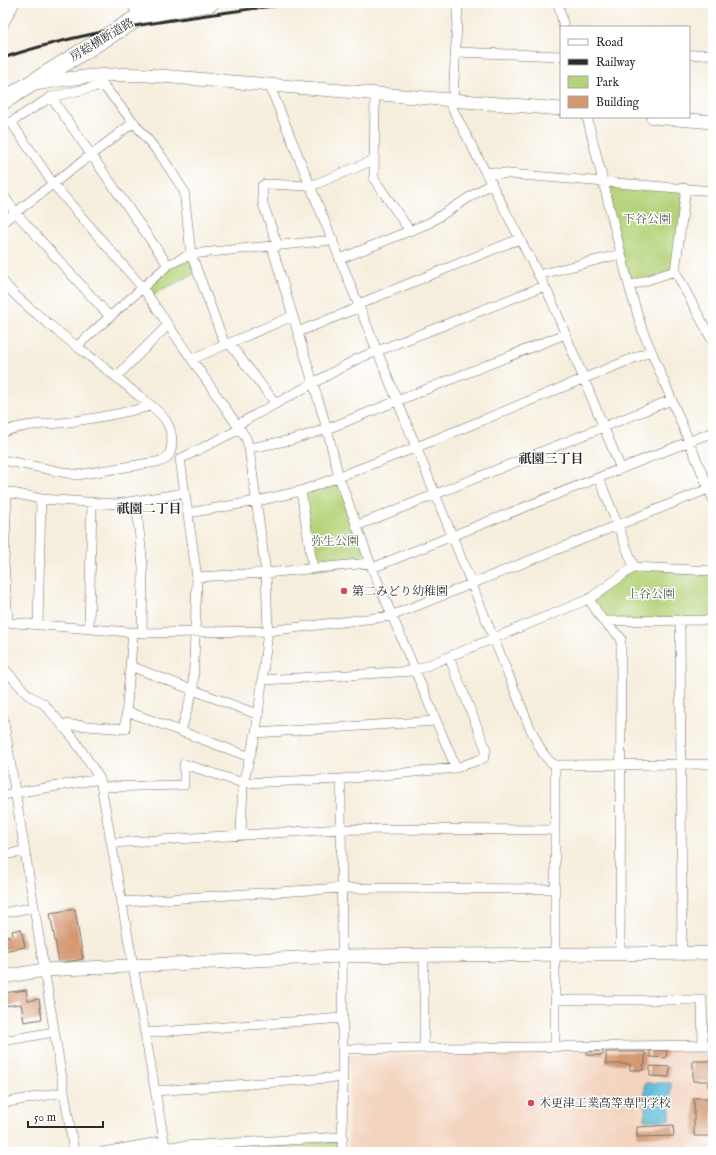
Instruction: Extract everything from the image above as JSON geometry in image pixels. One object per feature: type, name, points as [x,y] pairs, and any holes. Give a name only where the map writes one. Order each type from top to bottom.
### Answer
[{"type":"highway","name":"房総横断道路","points":[[3,101],[138,9],[162,11],[210,3]]},
{"type":"street","points":[[3,26],[15,3]]},
{"type":"street","points":[[458,3],[450,100],[544,286],[621,469]]},
{"type":"street","points":[[558,3],[564,26]]},
{"type":"street","points":[[455,52],[560,56]]},
{"type":"street","points":[[690,55],[713,54]]},
{"type":"street","points":[[30,84],[83,76],[114,74],[269,84],[560,109]]},
{"type":"street","points":[[269,84],[530,728],[544,755],[549,762],[555,765],[713,764]]},
{"type":"street","points":[[241,836],[243,783],[256,733],[268,631],[266,573],[250,448],[239,427],[142,287],[54,185],[11,122],[51,97],[103,85],[162,157],[184,191],[191,254],[227,344],[276,404]]},
{"type":"street","points":[[376,94],[374,179],[410,231]]},
{"type":"street","points":[[51,97],[168,265]]},
{"type":"street","points":[[586,118],[629,286],[651,351],[713,500]]},
{"type":"street","points":[[665,118],[713,122]]},
{"type":"street","points":[[3,222],[54,185],[134,122]]},
{"type":"street","points":[[374,160],[311,186],[265,184],[262,186],[263,204],[293,316],[327,429],[339,477],[370,566],[456,768]]},
{"type":"street","points":[[486,172],[713,191]]},
{"type":"street","points":[[340,259],[410,231],[441,216],[492,183]]},
{"type":"street","points":[[686,188],[675,271],[713,342]]},
{"type":"street","points":[[3,195],[16,213],[110,317]]},
{"type":"street","points":[[77,346],[168,265],[191,254],[333,240]]},
{"type":"street","points":[[298,332],[520,240]]},
{"type":"street","points":[[538,275],[621,254]]},
{"type":"street","points":[[629,286],[675,271]]},
{"type":"street","points":[[3,281],[23,302],[151,406],[166,420],[171,436],[171,452],[167,459],[77,476],[3,460]]},
{"type":"street","points":[[181,731],[193,690],[197,577],[180,459],[239,427],[313,382],[357,359],[544,286]]},
{"type":"street","points":[[192,359],[293,316]]},
{"type":"street","points":[[116,377],[168,325]]},
{"type":"street","points":[[250,448],[291,440],[327,429],[565,334]]},
{"type":"street","points":[[188,513],[257,501],[301,491],[417,447],[651,351]]},
{"type":"street","points":[[356,526],[671,400]]},
{"type":"street","points":[[3,432],[16,427],[33,424],[68,422],[114,415],[151,406]]},
{"type":"street","points":[[197,577],[370,566],[453,536],[713,432]]},
{"type":"street","points":[[599,478],[634,567]]},
{"type":"street","points":[[184,492],[116,504],[41,499],[5,492],[4,562],[6,622],[138,632],[268,631],[391,616],[708,489]]},
{"type":"street","points":[[301,491],[313,569]]},
{"type":"street","points":[[38,625],[41,499]]},
{"type":"street","points":[[61,724],[125,729],[130,666],[138,632],[143,568],[136,501]]},
{"type":"street","points":[[89,628],[92,503]]},
{"type":"street","points":[[263,680],[414,671],[495,639],[589,599],[634,567],[713,571]]},
{"type":"street","points":[[589,599],[603,621],[621,638]]},
{"type":"street","points":[[680,620],[682,954]]},
{"type":"street","points":[[603,621],[713,620]]},
{"type":"street","points":[[620,954],[622,621]]},
{"type":"street","points":[[3,794],[101,783],[184,785],[184,764],[243,783],[341,779],[456,768],[484,758],[486,749],[449,657]]},
{"type":"street","points":[[130,666],[259,714]]},
{"type":"street","points":[[3,667],[28,695],[44,704],[74,739],[101,783],[165,1147]]},
{"type":"street","points":[[126,711],[250,757]]},
{"type":"street","points":[[3,717],[74,1152]]},
{"type":"street","points":[[256,733],[436,721]]},
{"type":"street","points":[[555,765],[555,1047]]},
{"type":"street","points":[[341,779],[341,956],[344,1049],[342,1152]]},
{"type":"street","points":[[111,843],[341,830],[555,830]]},
{"type":"street","points":[[3,855],[25,851]]},
{"type":"street","points":[[122,902],[341,888],[555,889]]},
{"type":"street","points":[[3,913],[34,907]]},
{"type":"street","points":[[3,976],[44,970],[341,956],[713,953]]},
{"type":"street","points":[[424,955],[424,1048]]},
{"type":"street","points":[[555,1000],[702,1000],[703,1045]]},
{"type":"street","points":[[145,1033],[343,1018]]},
{"type":"street","points":[[3,1041],[54,1032]]},
{"type":"street","points":[[344,1049],[713,1045]]},
{"type":"street","points":[[155,1091],[343,1077]]},
{"type":"street","points":[[3,1103],[64,1092]]},
{"type":"street","points":[[103,1152],[342,1137]]},
{"type":"shaded area","name":"木更津工業高等専門学校","points":[[611,1049],[713,1049],[713,1152],[348,1152],[349,1055]]},
{"type":"green space","name":"下谷公園","points":[[603,182],[686,188],[675,271],[629,286]]},
{"type":"green space","points":[[191,254],[198,272],[149,296],[142,287]]},
{"type":"green space","name":"弥生公園","points":[[339,477],[369,563],[313,569],[301,491]]},
{"type":"green space","name":"上谷公園","points":[[634,567],[713,571],[713,620],[603,621],[589,599]]},
{"type":"green space","points":[[337,1141],[337,1152],[172,1152]]},
{"type":"water","points":[[645,1083],[671,1083],[670,1120],[645,1120]]},
{"type":"building","points":[[75,909],[83,959],[59,963],[50,913]]},
{"type":"building","points":[[21,929],[25,947],[3,951],[3,937],[13,935],[12,931]]},
{"type":"building","points":[[26,990],[28,1001],[39,999],[42,1019],[24,1022],[21,1004],[3,1006],[3,993]]},
{"type":"building","points":[[650,1050],[667,1051],[666,1058],[650,1057]]},
{"type":"building","points":[[603,1051],[603,1055],[587,1055],[587,1052]]},
{"type":"building","points":[[606,1052],[645,1052],[645,1064],[643,1065],[643,1070],[630,1070],[630,1064],[606,1064]]},
{"type":"building","points":[[693,1061],[713,1061],[713,1087],[708,1087],[708,1081],[693,1081]]},
{"type":"building","points":[[650,1066],[670,1067],[669,1077],[650,1076]]},
{"type":"building","points":[[694,1098],[713,1098],[713,1136],[694,1136]]},
{"type":"building","points":[[673,1125],[674,1136],[637,1137],[637,1127]]},
{"type":"railway","points":[[3,58],[39,47],[111,30],[184,18],[294,3]]},
{"type":"place","name":"第二みどり幼稚園","points":[[344,591]]},
{"type":"place","name":"木更津工業高等専門学校","points":[[531,1103]]},
{"type":"district","name":"祇園三丁目","points":[[551,459]]},
{"type":"district","name":"祇園二丁目","points":[[149,509]]}]
